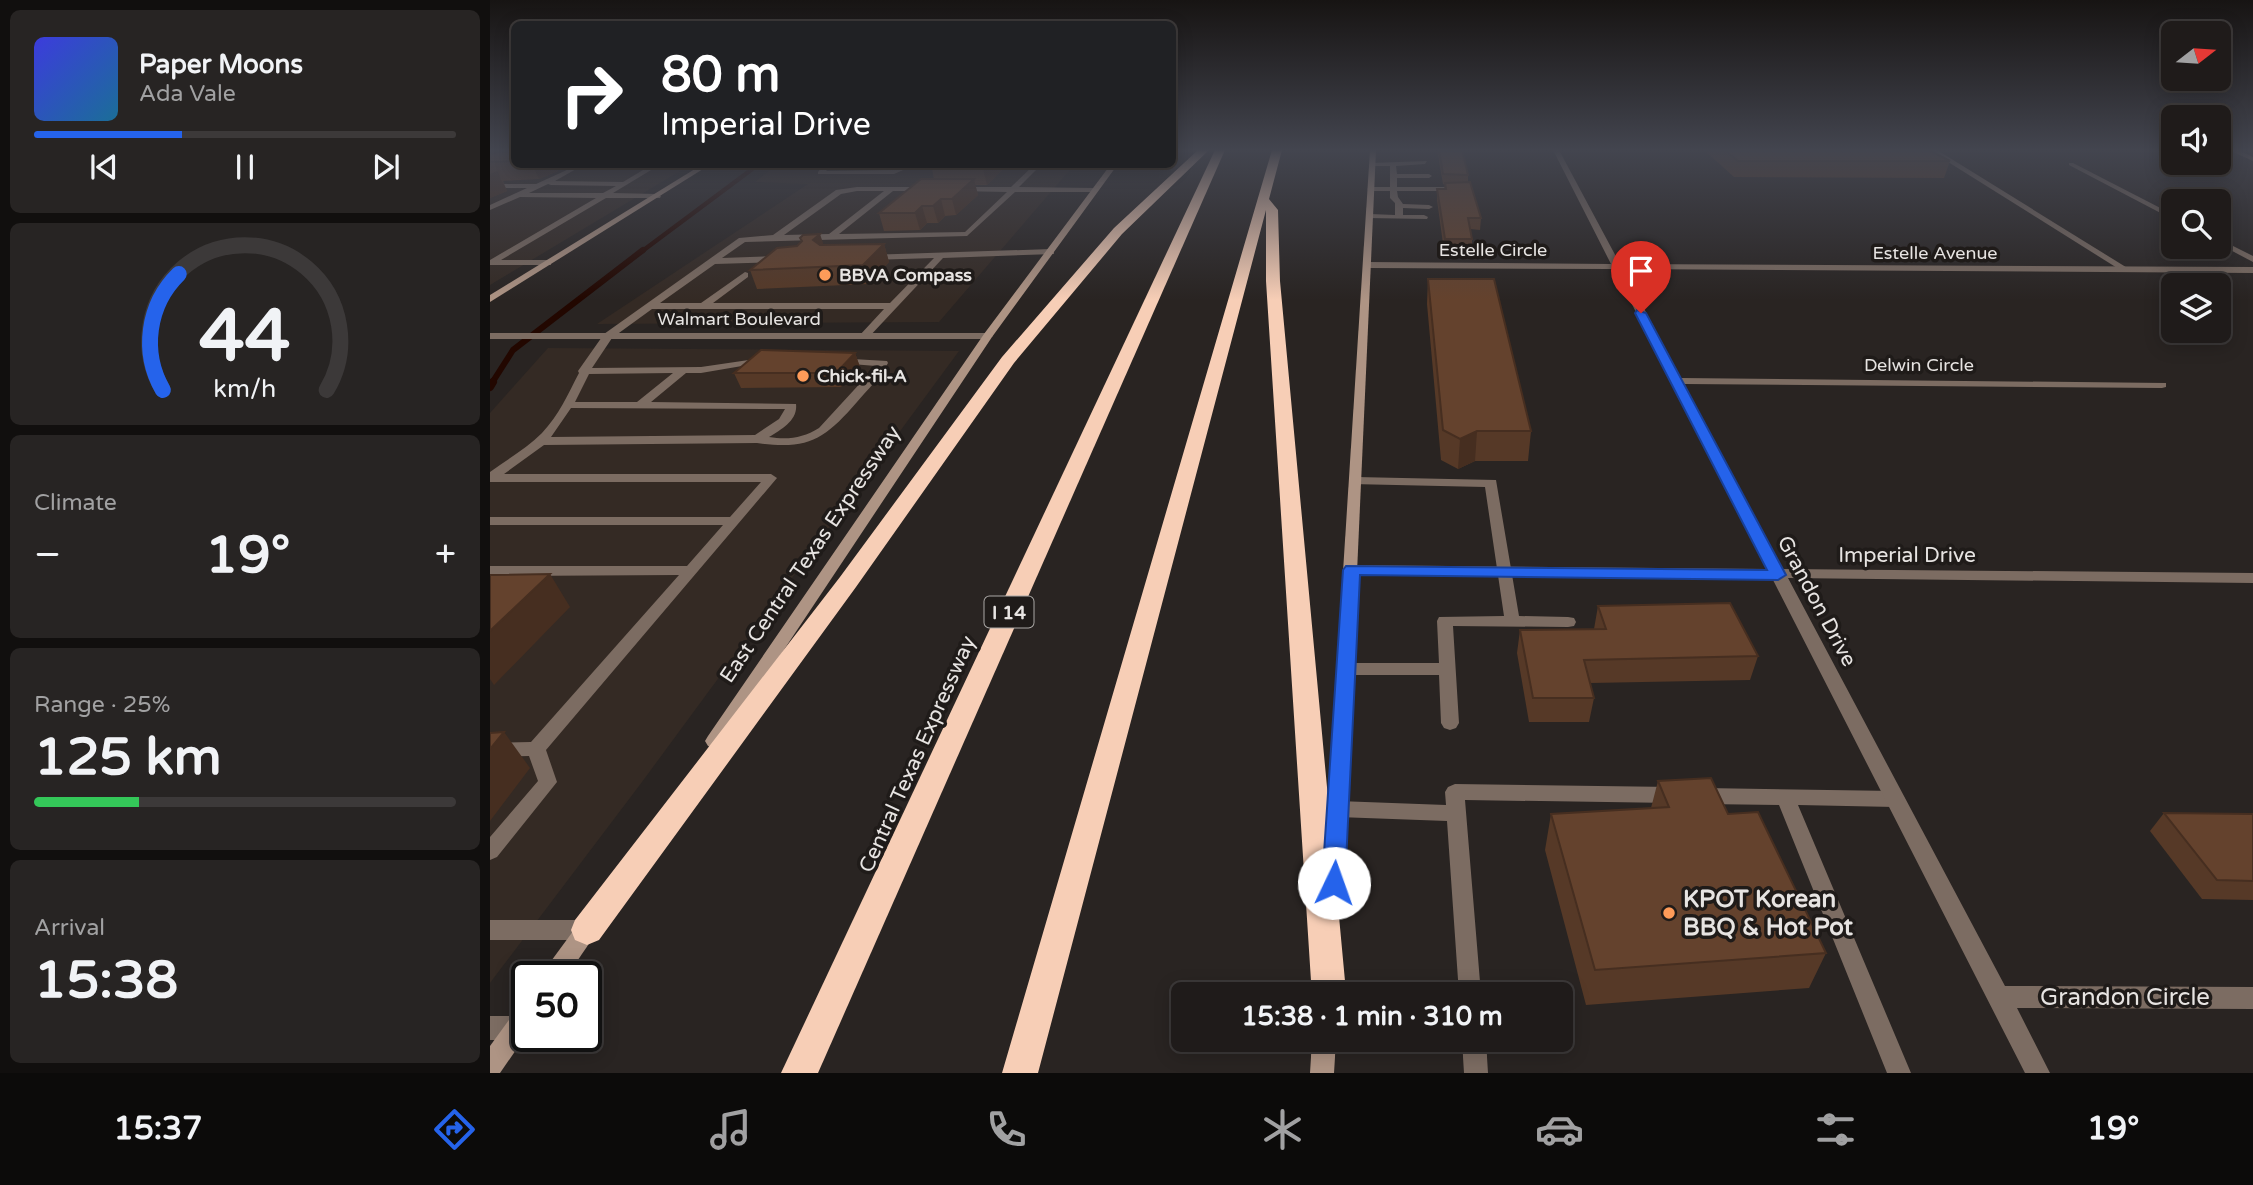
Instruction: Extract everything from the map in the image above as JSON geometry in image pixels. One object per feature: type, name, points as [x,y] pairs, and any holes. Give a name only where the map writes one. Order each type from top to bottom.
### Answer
[{"type":"highway","points":[[587,930],[848,582],[1008,360],[1118,231],[1151,200]]},
{"type":"highway","name":"Central Texas Expressway","points":[[799,1073],[1197,200]]},
{"type":"highway","points":[[1264,200],[1272,210],[1273,281],[1327,982]]},
{"type":"highway","points":[[1020,1073],[1264,200]]},
{"type":"main road","points":[[490,299],[650,200]]},
{"type":"main road","name":"East Central Texas Expressway","points":[[565,961],[988,336],[1088,200]]},
{"type":"main road","points":[[1327,982],[1371,200]]},
{"type":"main road","points":[[490,1066],[511,1036]]},
{"type":"main road","points":[[1322,1073],[1323,1052]]},
{"type":"street","points":[[490,208],[508,200]]},
{"type":"street","points":[[490,264],[601,200]]},
{"type":"street","points":[[775,238],[828,200]]},
{"type":"street","points":[[830,237],[877,200]]},
{"type":"street","points":[[490,750],[536,749],[771,478],[490,478],[548,433],[591,356],[608,336],[742,240],[967,234],[1000,200]]},
{"type":"street","points":[[1397,200],[1399,217]]},
{"type":"street","name":"Grandon Drive","points":[[1582,200],[2038,1073]]},
{"type":"street","points":[[2013,200],[2125,269]]},
{"type":"street","points":[[2140,200],[2161,211]]},
{"type":"street","points":[[1399,206],[1429,207]]},
{"type":"street","points":[[1370,216],[1424,217]]},
{"type":"street","points":[[2231,247],[2253,259]]},
{"type":"street","points":[[864,257],[1051,252]]},
{"type":"street","points":[[864,336],[941,255]]},
{"type":"street","points":[[713,261],[789,259]]},
{"type":"street","points":[[490,264],[548,263]]},
{"type":"street","name":"Estelle Circle","points":[[1368,265],[1617,267]]},
{"type":"street","name":"Estelle Avenue","points":[[1617,267],[2253,270]]},
{"type":"street","points":[[703,306],[745,275]]},
{"type":"street","points":[[651,306],[893,306]]},
{"type":"street","name":"Walmart Boulevard","points":[[490,336],[988,336]]},
{"type":"street","points":[[583,371],[684,370],[774,359]]},
{"type":"street","points":[[540,441],[757,439],[780,443],[815,438],[828,427],[883,363],[825,360]]},
{"type":"street","points":[[640,405],[684,370]]},
{"type":"street","name":"Delwin Circle","points":[[1677,381],[2162,385]]},
{"type":"street","points":[[566,405],[792,406],[791,413],[779,426],[757,439]]},
{"type":"street","points":[[1356,481],[1491,483],[1512,621]]},
{"type":"street","points":[[490,521],[734,521]]},
{"type":"street","points":[[490,571],[691,570]]},
{"type":"street","name":"Imperial Drive","points":[[1352,570],[2253,578]]},
{"type":"street","points":[[1450,723],[1445,621],[1567,622]]},
{"type":"street","points":[[1346,669],[1448,669]]},
{"type":"street","points":[[490,852],[548,782],[536,749]]},
{"type":"street","points":[[1469,982],[1455,792],[1895,799]]},
{"type":"street","points":[[1785,797],[1899,1073]]},
{"type":"street","points":[[1338,809],[1457,813]]},
{"type":"street","points":[[490,930],[587,930]]},
{"type":"street","name":"Grandon Circle","points":[[1998,997],[2253,998]]},
{"type":"street","points":[[490,1028],[511,1023]]},
{"type":"street","points":[[1475,1052],[1476,1073]]},
{"type":"shaded area","points":[[490,200],[632,200],[490,285]]},
{"type":"shaded area","points":[[784,200],[1044,200],[939,322],[597,324]]},
{"type":"shaded area","points":[[548,348],[959,351],[642,782],[490,983],[490,413]]},
{"type":"building","points":[[895,200],[940,200],[933,206],[922,206],[915,213],[879,213]]},
{"type":"building","points":[[1439,200],[1476,200],[1481,218],[1468,218],[1472,239],[1445,239]]},
{"type":"building","points":[[820,234],[813,240],[820,245],[884,244],[863,265],[750,270],[777,248],[797,246],[803,235]]},
{"type":"building","points":[[1428,279],[1494,279],[1531,431],[1477,431],[1460,439],[1443,430]]},
{"type":"building","points":[[761,350],[855,353],[836,373],[734,373]]},
{"type":"building","points":[[550,574],[490,631],[490,575]]},
{"type":"building","points":[[1730,603],[1758,656],[1584,660],[1594,698],[1533,698],[1520,630],[1606,629],[1598,606]]},
{"type":"building","points":[[504,732],[490,749],[490,733]]},
{"type":"building","points":[[1711,778],[1728,814],[1758,812],[1826,953],[1595,970],[1551,814],[1669,807],[1658,781]]},
{"type":"building","points":[[2164,813],[2253,814],[2253,881],[2217,880]]},
{"type":"waterway","points":[[641,252],[711,200]]},
{"type":"waterway","points":[[492,383],[513,350],[643,250]]},
{"type":"waterway","points":[[490,387],[493,382]]},
{"type":"place","name":"BBVA Compass","points":[[825,275]]},
{"type":"place","name":"Chick-fil-A","points":[[803,376]]},
{"type":"place","name":"KPOT Korean BBQ & Hot Pot","points":[[1669,913]]},
{"type":"route","points":[[1334,883],[1352,570],[1778,575],[1641,313]]}]
